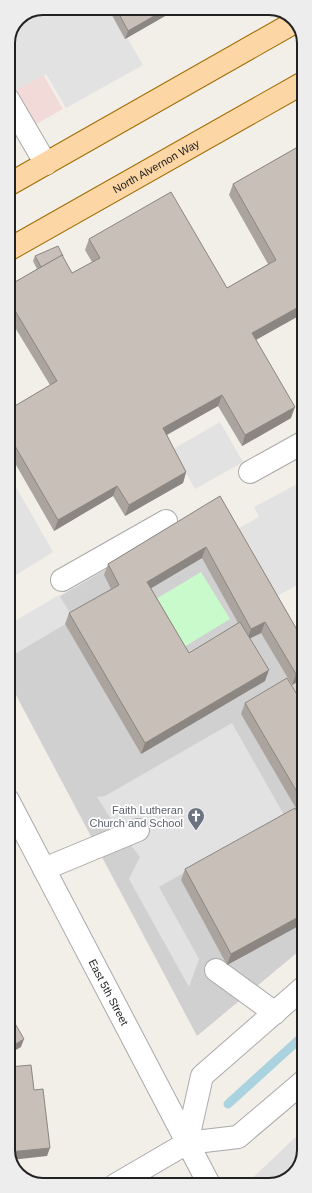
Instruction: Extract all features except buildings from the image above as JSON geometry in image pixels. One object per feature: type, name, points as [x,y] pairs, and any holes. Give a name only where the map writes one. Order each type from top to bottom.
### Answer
[{"type":"main road","points":[[15,181],[290,25]]},
{"type":"main road","name":"North Alvernon Way","points":[[15,246],[297,86]]},
{"type":"street","points":[[15,111],[46,164]]},
{"type":"street","points":[[250,472],[297,446]]},
{"type":"street","points":[[62,580],[166,521]]},
{"type":"street","name":"East 5th Street","points":[[15,813],[206,1178]]},
{"type":"street","points":[[44,869],[138,830]]},
{"type":"street","points":[[216,970],[274,1013]]},
{"type":"street","points":[[187,1143],[202,1076],[297,993]]},
{"type":"street","points":[[127,1178],[187,1143],[238,1137],[297,1088]]},
{"type":"shaded area","points":[[43,15],[114,15],[143,65],[66,108],[46,74],[15,90],[15,43],[17,32],[23,23],[32,17]]},
{"type":"shaded area","points":[[18,30],[63,109],[15,136],[15,43]]},
{"type":"shaded area","points":[[220,422],[243,462],[195,489],[173,449]]},
{"type":"shaded area","points":[[297,484],[297,585],[277,596],[239,528],[259,517],[254,507]]},
{"type":"shaded area","points":[[15,485],[53,552],[15,576]]},
{"type":"shaded area","name":"Faith Lutheran Church and School","points":[[221,503],[297,636],[297,692],[292,695],[297,703],[297,953],[197,1036],[15,693],[15,622]]},
{"type":"shaded area","points":[[59,595],[74,619],[15,654],[15,621]]},
{"type":"shaded area","points":[[232,723],[284,815],[159,887],[199,959],[189,987],[129,879],[140,857],[111,819],[97,797],[105,796]]},
{"type":"shaded area","points":[[297,1136],[296,1159],[287,1171],[278,1177],[252,1178]]},
{"type":"green space","points":[[201,572],[230,619],[184,647],[156,599]]},
{"type":"waterway","points":[[228,1104],[297,1041]]},
{"type":"place","name":"Faith Lutheran Church and School","points":[[196,831]]}]
